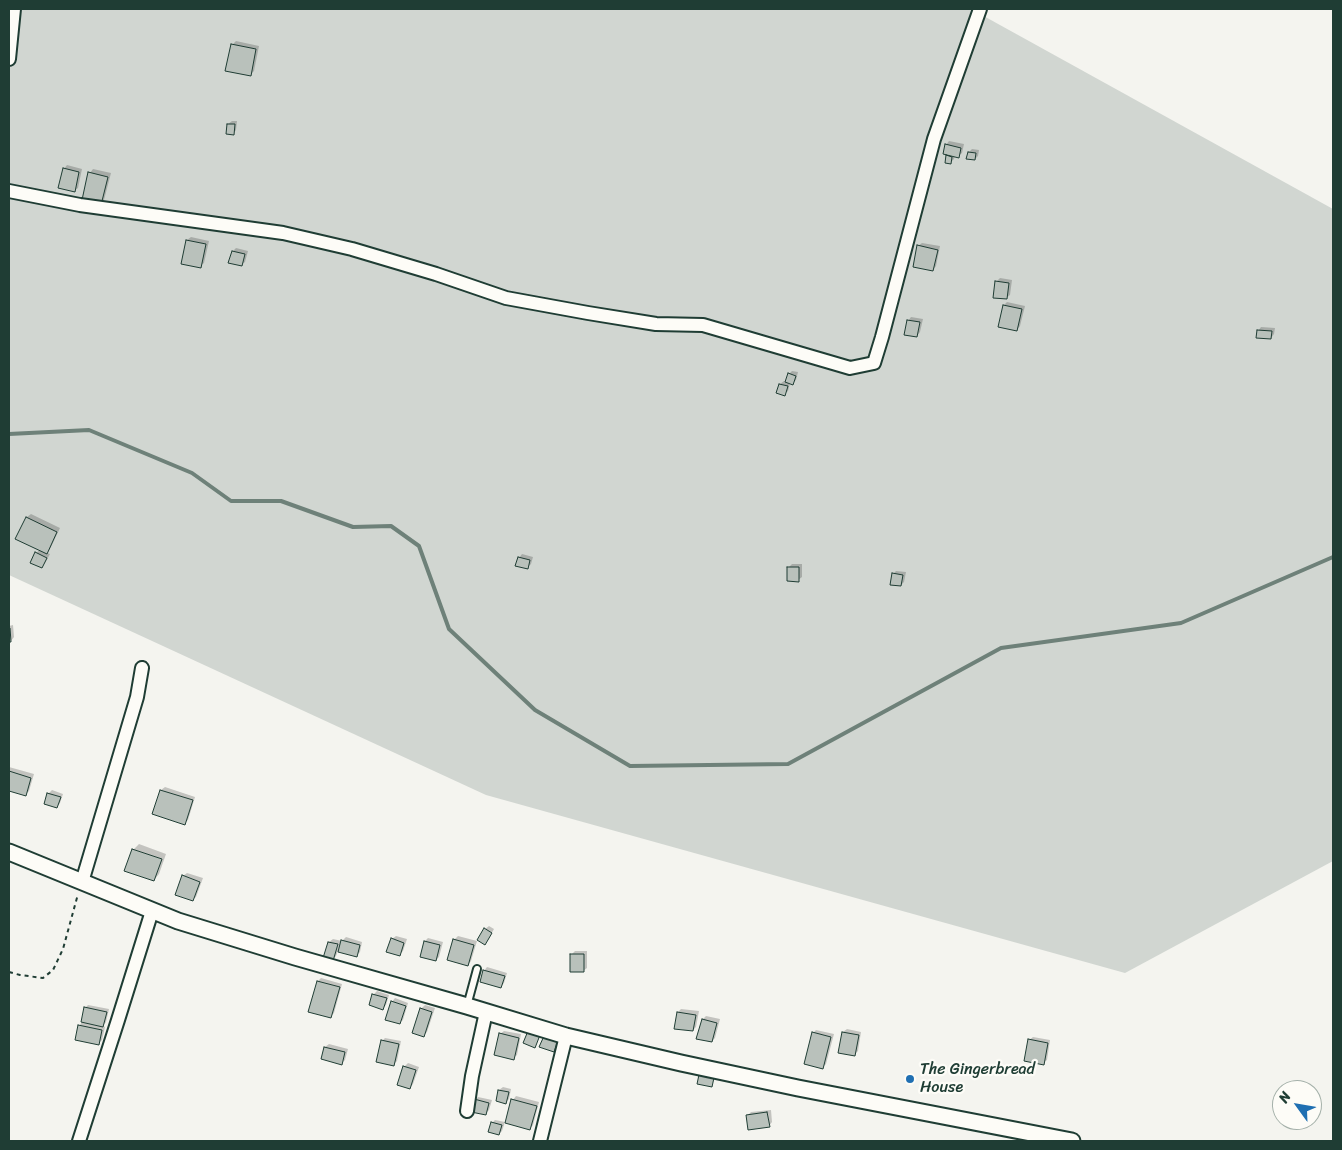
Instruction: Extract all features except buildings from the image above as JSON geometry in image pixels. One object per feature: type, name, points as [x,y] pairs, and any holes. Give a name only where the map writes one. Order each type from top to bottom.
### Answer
[{"type":"street","points":[[9,59],[14,9]]},
{"type":"street","points":[[9,191],[80,205],[283,233],[361,252],[436,274],[506,298],[656,324],[703,325],[850,368],[874,363],[934,139],[980,9]]},
{"type":"street","points":[[82,882],[136,697],[142,668]]},
{"type":"street","points":[[9,852],[178,921],[566,1036],[681,1064],[1072,1141]]},
{"type":"street","points":[[79,1141],[152,911]]},
{"type":"street","points":[[466,1111],[486,1012]]},
{"type":"street","points":[[540,1141],[566,1036]]},
{"type":"lane","points":[[467,1006],[477,969]]},
{"type":"path","points":[[9,972],[43,978],[53,970],[63,949],[82,882]]},
{"type":"shaded area","points":[[9,9],[971,9],[1333,209],[1333,861],[1125,973],[486,795],[9,575]]},
{"type":"waterway","points":[[9,434],[89,430],[192,473],[231,501],[281,501],[353,527],[391,526],[419,546],[449,629],[535,710],[630,766],[788,764],[1001,648],[1181,623],[1333,557]]},
{"type":"place","name":"The Gingerbread House","points":[[910,1079]]}]
